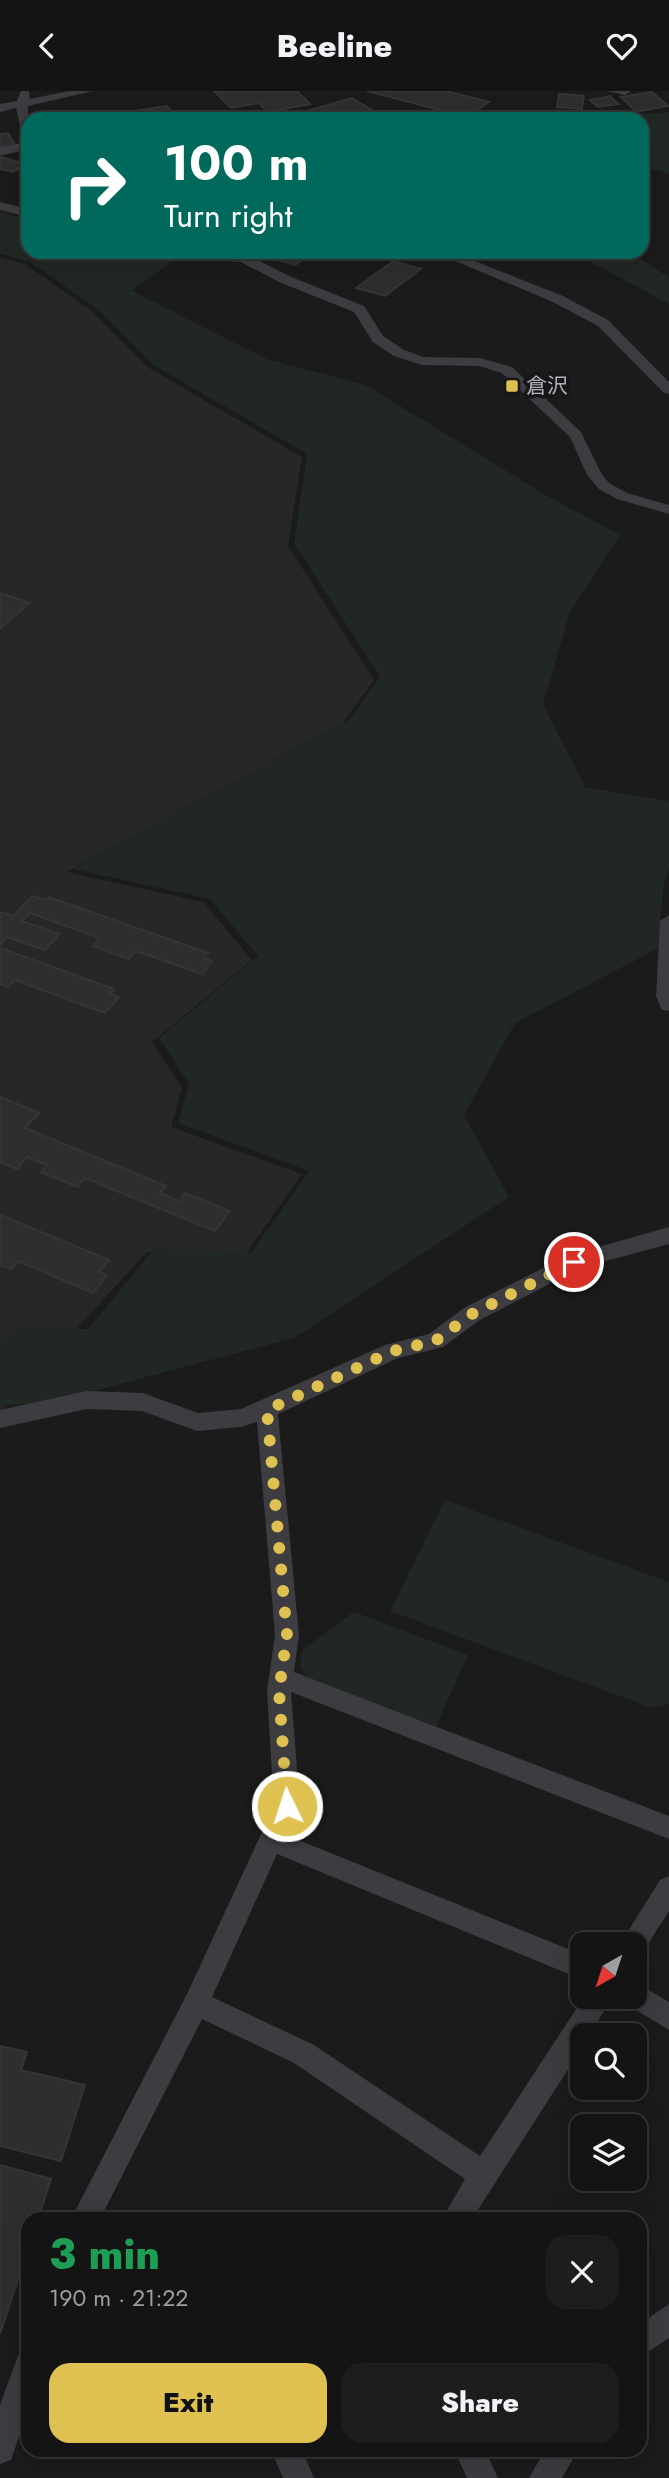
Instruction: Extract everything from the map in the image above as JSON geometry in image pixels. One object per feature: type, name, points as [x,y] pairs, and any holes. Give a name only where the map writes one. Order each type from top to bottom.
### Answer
[{"type":"street","points":[[23,112],[22,105],[26,91]]},
{"type":"street","points":[[0,108],[87,91]]},
{"type":"street","points":[[613,91],[625,91]]},
{"type":"street","points":[[0,152],[21,147]]},
{"type":"street","points":[[3,206],[21,201]]},
{"type":"street","points":[[3,206],[21,211]]},
{"type":"street","points":[[250,259],[284,279],[359,309],[378,338],[399,353],[422,361],[480,362],[507,370],[576,435],[594,475],[604,486],[622,496],[669,510]]},
{"type":"street","points":[[458,259],[558,299],[603,323],[669,390]]},
{"type":"street","points":[[669,921],[665,996],[669,1005]]},
{"type":"street","points":[[0,1419],[86,1400],[142,1402],[197,1422],[241,1418],[267,1410],[393,1351],[435,1341],[472,1314],[574,1262],[654,1243],[669,1235]]},
{"type":"street","points":[[89,2212],[196,2003],[287,1806],[279,1691],[287,1635],[267,1410]]},
{"type":"street","points":[[281,1677],[669,1828]]},
{"type":"street","points":[[271,1840],[570,1963]]},
{"type":"street","points":[[641,1932],[669,1888]]},
{"type":"street","points":[[196,2003],[304,2054],[484,2175]]},
{"type":"street","points":[[648,2003],[669,2017]]},
{"type":"street","points":[[460,2212],[591,2009]]},
{"type":"street","points":[[647,2337],[669,2319]]},
{"type":"street","points":[[0,2449],[21,2387]]},
{"type":"street","points":[[289,2457],[299,2478]]},
{"type":"street","points":[[472,2457],[483,2478]]},
{"type":"street","points":[[544,2478],[558,2457]]},
{"type":"shaded area","points":[[669,112],[669,174],[649,168],[649,113]]},
{"type":"shaded area","points":[[0,212],[21,217],[21,259],[172,261],[132,291],[267,359],[366,385],[547,496],[620,535],[570,612],[543,704],[585,787],[669,801],[669,869],[663,888],[659,948],[515,1023],[464,1115],[509,1197],[294,1338],[48,1403],[0,1405],[0,1342],[19,1327],[88,1329],[155,1248],[251,1253],[309,1171],[178,1123],[189,1084],[159,1038],[258,956],[210,899],[73,869],[349,720],[380,677],[294,543],[307,454],[155,366],[97,309],[30,262],[0,254]]},
{"type":"shaded area","points":[[0,257],[25,264],[92,311],[149,368],[302,457],[288,546],[374,680],[343,723],[67,872],[203,902],[252,960],[152,1042],[182,1088],[171,1127],[302,1174],[243,1258],[147,1252],[0,1412]]},
{"type":"shaded area","points":[[585,259],[641,259],[669,278],[669,304]]},
{"type":"shaded area","points":[[445,1500],[669,1582],[669,1704],[652,1708],[390,1611]]},
{"type":"shaded area","points":[[354,1612],[468,1655],[436,1726],[308,1678],[300,1667],[302,1650]]},
{"type":"building","points":[[214,91],[297,91],[310,104],[267,112],[259,103],[231,108]]},
{"type":"building","points":[[367,91],[446,91],[489,102],[474,112],[448,112]]},
{"type":"building","points":[[652,92],[668,106],[636,112],[621,97]]},
{"type":"building","points":[[559,94],[584,96],[582,109],[557,107]]},
{"type":"building","points":[[610,96],[618,104],[598,107],[590,100]]},
{"type":"building","points":[[352,98],[372,110],[365,112],[303,112]]},
{"type":"building","points":[[167,106],[172,112],[126,112]]},
{"type":"building","points":[[8,133],[15,145],[0,147],[0,134]]},
{"type":"building","points":[[1,157],[21,163],[21,167],[13,172],[0,169]]},
{"type":"building","points":[[276,259],[304,259],[295,265]]},
{"type":"building","points":[[393,261],[421,269],[385,296],[356,288]]},
{"type":"building","points":[[0,593],[29,603],[0,629]]},
{"type":"building","points":[[33,896],[45,900],[49,897],[208,953],[204,958],[212,961],[202,974],[136,951],[129,959],[93,946],[100,938],[30,913],[22,921],[59,934],[45,950],[7,937],[0,945],[0,912],[13,916]]},
{"type":"building","points":[[0,948],[114,989],[110,994],[119,997],[105,1013],[15,980],[8,987],[0,984]]},
{"type":"building","points":[[0,1097],[39,1113],[25,1128],[166,1186],[160,1193],[179,1201],[185,1193],[230,1211],[215,1231],[85,1178],[78,1187],[41,1172],[47,1165],[27,1157],[17,1169],[0,1162]]},
{"type":"building","points":[[0,1215],[109,1260],[99,1272],[107,1275],[93,1293],[18,1261],[11,1269],[0,1265]]},
{"type":"building","points":[[0,2046],[27,2052],[21,2070],[85,2085],[61,2161],[0,2146]]},
{"type":"building","points":[[0,2165],[51,2179],[40,2212],[21,2212],[21,2270],[0,2334]]},
{"type":"place","name":"倉沢","points":[[512,386]]},
{"type":"route","points":[[287,1806],[279,1691],[287,1635],[267,1410],[393,1351],[435,1341],[472,1314],[574,1262]]}]
